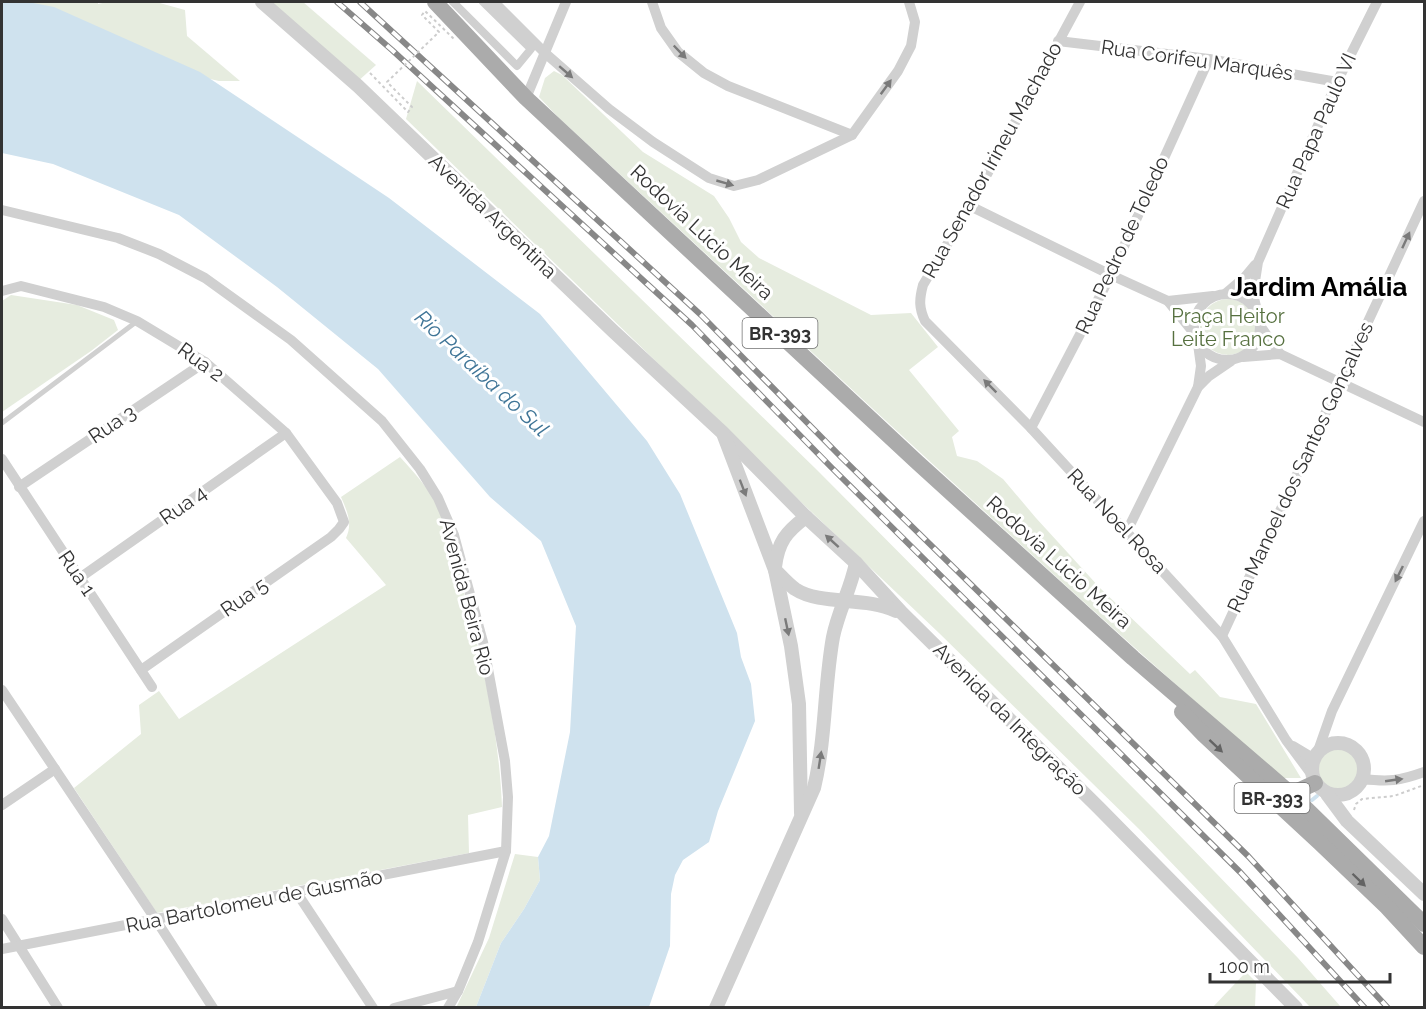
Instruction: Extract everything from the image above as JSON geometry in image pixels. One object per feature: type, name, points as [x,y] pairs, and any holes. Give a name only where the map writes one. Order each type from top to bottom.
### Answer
[{"type":"main road","name":"Rodovia Lúcio Meira","points":[[435,2],[526,98],[926,470],[1132,658],[1290,794],[1422,938]]},
{"type":"main road","name":"Rodovia Lúcio Meira","points":[[1132,658],[1204,735],[1422,938]]},
{"type":"main road","points":[[1290,794],[1318,784]]},
{"type":"street","name":"Avenida Argentina","points":[[262,2],[358,87],[723,433]]},
{"type":"street","points":[[453,2],[517,66],[531,50],[483,2]]},
{"type":"street","points":[[494,2],[545,53],[609,109],[653,142],[709,178],[734,186],[758,180],[852,135],[898,71],[911,46],[915,22],[909,2]]},
{"type":"street","points":[[526,98],[566,2]]},
{"type":"street","points":[[652,2],[661,28],[678,52],[704,73],[728,86],[852,135]]},
{"type":"street","name":"Rua Senador Irineu Machado","points":[[925,321],[919,300],[922,285],[970,206],[1080,2]]},
{"type":"street","name":"Rua Papa Paulo VI","points":[[1258,315],[1253,294],[1258,262],[1337,82],[1377,2]]},
{"type":"street","name":"Rua Corifeu Marquês","points":[[1058,41],[1209,59],[1337,82]]},
{"type":"street","name":"Rua Pedro de Toledo","points":[[1031,428],[1111,275],[1209,59]]},
{"type":"street","name":"Rua Manoel dos Santos Gonçalves","points":[[1222,636],[1425,201]]},
{"type":"street","points":[[970,206],[1168,301],[1204,352],[1219,360],[1231,361]]},
{"type":"street","name":"Avenida Beira Rio","points":[[2,210],[118,238],[159,254],[205,278],[291,340],[382,421],[420,469],[438,498],[454,535],[483,642],[505,761],[508,797],[506,851],[478,942],[458,991],[448,1008]]},
{"type":"street","name":"Rua Papa Paulo VI","points":[[1226,294],[1258,262]]},
{"type":"street","name":"Rua 2","points":[[2,291],[21,286],[104,307],[137,321],[205,362],[286,433],[337,503],[344,522]]},
{"type":"street","points":[[1168,301],[1226,294],[1237,295],[1251,304],[1258,315],[1261,327],[1280,354],[1425,422]]},
{"type":"street","points":[[1127,531],[1198,387],[1201,366],[1194,321],[1204,303],[1214,296]]},
{"type":"street","name":"Rua Noel Rosa","points":[[925,321],[1031,428],[1222,636],[1286,740],[1318,784]]},
{"type":"street","points":[[1243,357],[1253,350],[1259,340],[1261,327]]},
{"type":"street","points":[[1198,387],[1209,376],[1231,361],[1243,357],[1280,354]]},
{"type":"street","name":"Rua 3","points":[[19,487],[205,362]]},
{"type":"street","name":"Rua 4","points":[[81,577],[286,433]]},
{"type":"street","name":"Avenida da Integração","points":[[723,433],[806,517],[856,562],[902,613],[1099,807],[1296,1008]]},
{"type":"street","points":[[723,433],[775,570],[791,646],[799,704],[801,815]]},
{"type":"street","name":"Rua 1","points":[[2,459],[6,477],[19,487],[152,687]]},
{"type":"street","points":[[775,570],[777,550],[785,536],[806,517]]},
{"type":"street","points":[[1425,521],[1332,711],[1316,755],[1318,784],[1425,894]]},
{"type":"street","name":"Rua 5","points":[[141,669],[331,537],[344,522]]},
{"type":"street","points":[[716,1008],[814,788],[826,712],[828,673],[834,635],[856,562]]},
{"type":"street","points":[[775,570],[795,589],[811,596],[883,605],[902,613]]},
{"type":"street","points":[[2,690],[213,1008]]},
{"type":"street","name":"Rua Noel Rosa","points":[[1286,740],[1316,755]]},
{"type":"street","points":[[1316,755],[1325,746],[1343,743],[1359,753],[1364,770],[1362,779],[1352,792],[1344,795],[1318,784]]},
{"type":"street","points":[[2,805],[55,769]]},
{"type":"street","points":[[1362,779],[1387,782],[1406,779],[1425,772]]},
{"type":"street","points":[[1350,818],[1352,792]]},
{"type":"street","name":"Rua Bartolomeu de Gusmão","points":[[2,949],[506,851]]},
{"type":"street","points":[[297,893],[373,1008]]},
{"type":"street","points":[[2,919],[58,1008]]},
{"type":"street","points":[[394,1008],[458,991]]},
{"type":"lane","points":[[2,423],[137,321]]},
{"type":"path","points":[[370,73],[408,112],[412,107],[387,82],[439,32],[422,15],[425,11],[454,39]]},
{"type":"path","points":[[1350,818],[1356,804],[1362,800],[1394,796],[1425,785]]},
{"type":"green space","points":[[2,2],[98,2],[98,4],[156,2],[185,10],[187,36],[240,81],[219,81],[2,32]]},
{"type":"green space","points":[[270,2],[303,2],[376,65],[357,82]]},
{"type":"green space","points":[[554,71],[562,75],[643,152],[714,196],[741,242],[759,258],[871,315],[911,313],[938,347],[909,370],[959,431],[952,437],[957,456],[977,461],[1003,479],[1100,588],[1190,674],[1195,670],[1220,697],[1256,704],[1301,778],[1282,778],[1190,697],[1008,533],[558,117],[539,97],[545,78]]},
{"type":"green space","points":[[417,81],[817,470],[1155,810],[1298,958],[1341,1007],[1310,1007],[1139,829],[406,119]]},
{"type":"green space","points":[[11,295],[77,305],[114,320],[118,330],[2,412],[2,301]]},
{"type":"green space","name":"Praça Heitor Leite Franco","points":[[1228,299],[1243,304],[1251,312],[1256,327],[1251,342],[1243,350],[1228,355],[1213,350],[1205,342],[1200,327],[1205,312],[1213,304]]},
{"type":"green space","points":[[400,457],[435,501],[448,533],[488,692],[497,749],[502,807],[468,815],[469,853],[157,913],[74,788],[141,734],[139,705],[159,691],[179,719],[386,585],[346,538],[349,522],[341,497]]},
{"type":"green space","points":[[1338,748],[1353,754],[1359,769],[1353,784],[1338,790],[1323,784],[1317,769],[1323,754]]},
{"type":"green space","points":[[515,854],[538,857],[540,880],[501,943],[476,1007],[456,1008],[489,938]]},
{"type":"green space","points":[[1246,972],[1256,982],[1255,1007],[1213,1007]]},
{"type":"water","name":"Rio Paraíba do Sul","points":[[2,2],[28,2],[54,7],[200,72],[389,198],[540,314],[647,441],[680,494],[737,633],[741,657],[751,684],[755,721],[718,811],[709,842],[683,860],[675,875],[671,894],[670,946],[649,1007],[476,1007],[501,943],[540,880],[538,857],[549,836],[570,732],[576,626],[541,541],[490,497],[378,369],[277,287],[179,215],[53,164],[2,153]]},
{"type":"waterway","points":[[1312,800],[1317,796]]},
{"type":"railway","points":[[337,2],[692,325],[831,467],[1240,872],[1365,1008]]},
{"type":"railway","points":[[360,2],[701,315],[841,457],[1248,856],[1388,1008]]},
{"type":"district","name":"Jardim Amália","points":[[1319,287]]}]
